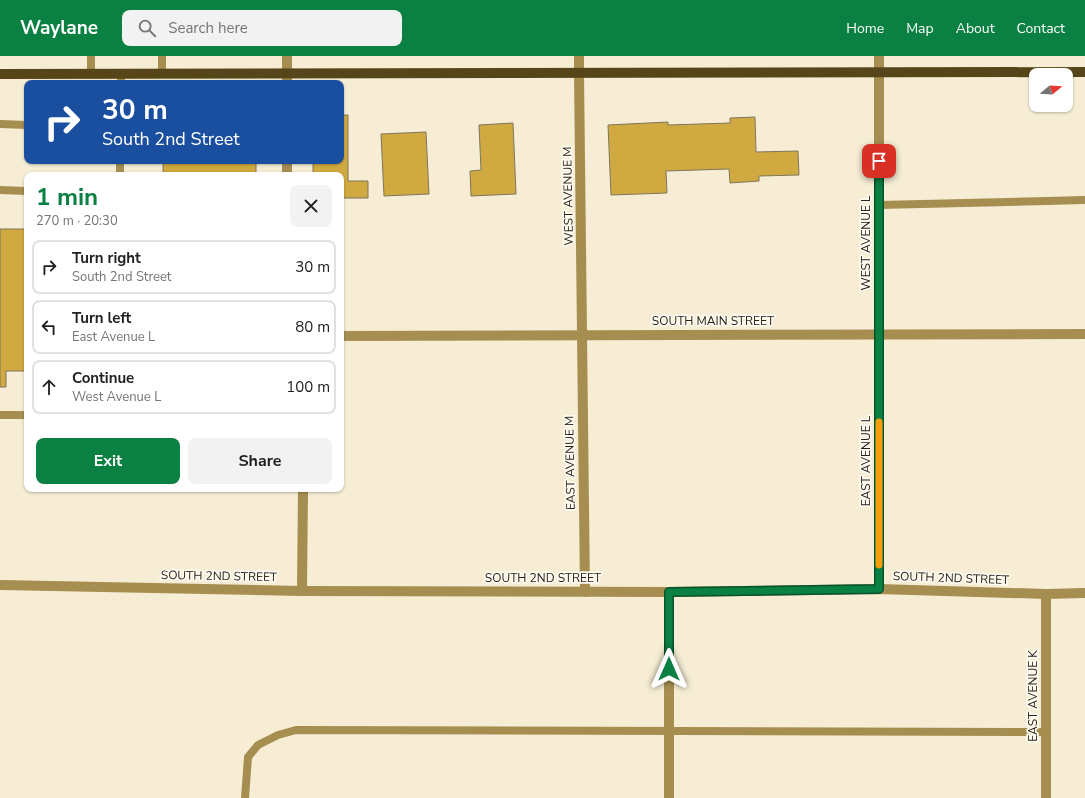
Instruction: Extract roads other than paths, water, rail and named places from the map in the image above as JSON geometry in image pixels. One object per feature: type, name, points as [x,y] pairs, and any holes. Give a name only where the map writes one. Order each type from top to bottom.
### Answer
[{"type":"main road","points":[[0,74],[91,74],[121,79],[162,74],[287,79],[579,74],[1085,72]]},
{"type":"street","points":[[287,56],[287,79]]},
{"type":"street","name":"WEST AVENUE M","points":[[579,56],[582,335]]},
{"type":"street","name":"WEST AVENUE L","points":[[879,56],[879,334]]},
{"type":"street","name":"EAST AVENUE L","points":[[879,334],[879,589]]},
{"type":"street","name":"SOUTH MAIN STREET","points":[[344,336],[1085,334]]},
{"type":"street","name":"EAST AVENUE M","points":[[582,335],[585,592]]},
{"type":"street","points":[[302,591],[304,492]]},
{"type":"street","name":"SOUTH 2ND STREET","points":[[0,585],[302,591],[669,592],[879,589],[1046,594],[1085,593]]},
{"type":"street","points":[[669,592],[669,798]]},
{"type":"street","name":"EAST AVENUE K","points":[[1046,594],[1046,798]]},
{"type":"lane","points":[[91,56],[91,74]]},
{"type":"lane","points":[[162,56],[162,74]]},
{"type":"lane","points":[[0,124],[24,125]]},
{"type":"lane","points":[[0,190],[24,191]]},
{"type":"lane","points":[[879,205],[1085,200]]},
{"type":"lane","points":[[0,415],[24,415]]},
{"type":"lane","points":[[245,798],[248,757],[258,745],[278,735],[296,730],[1046,732]]}]
